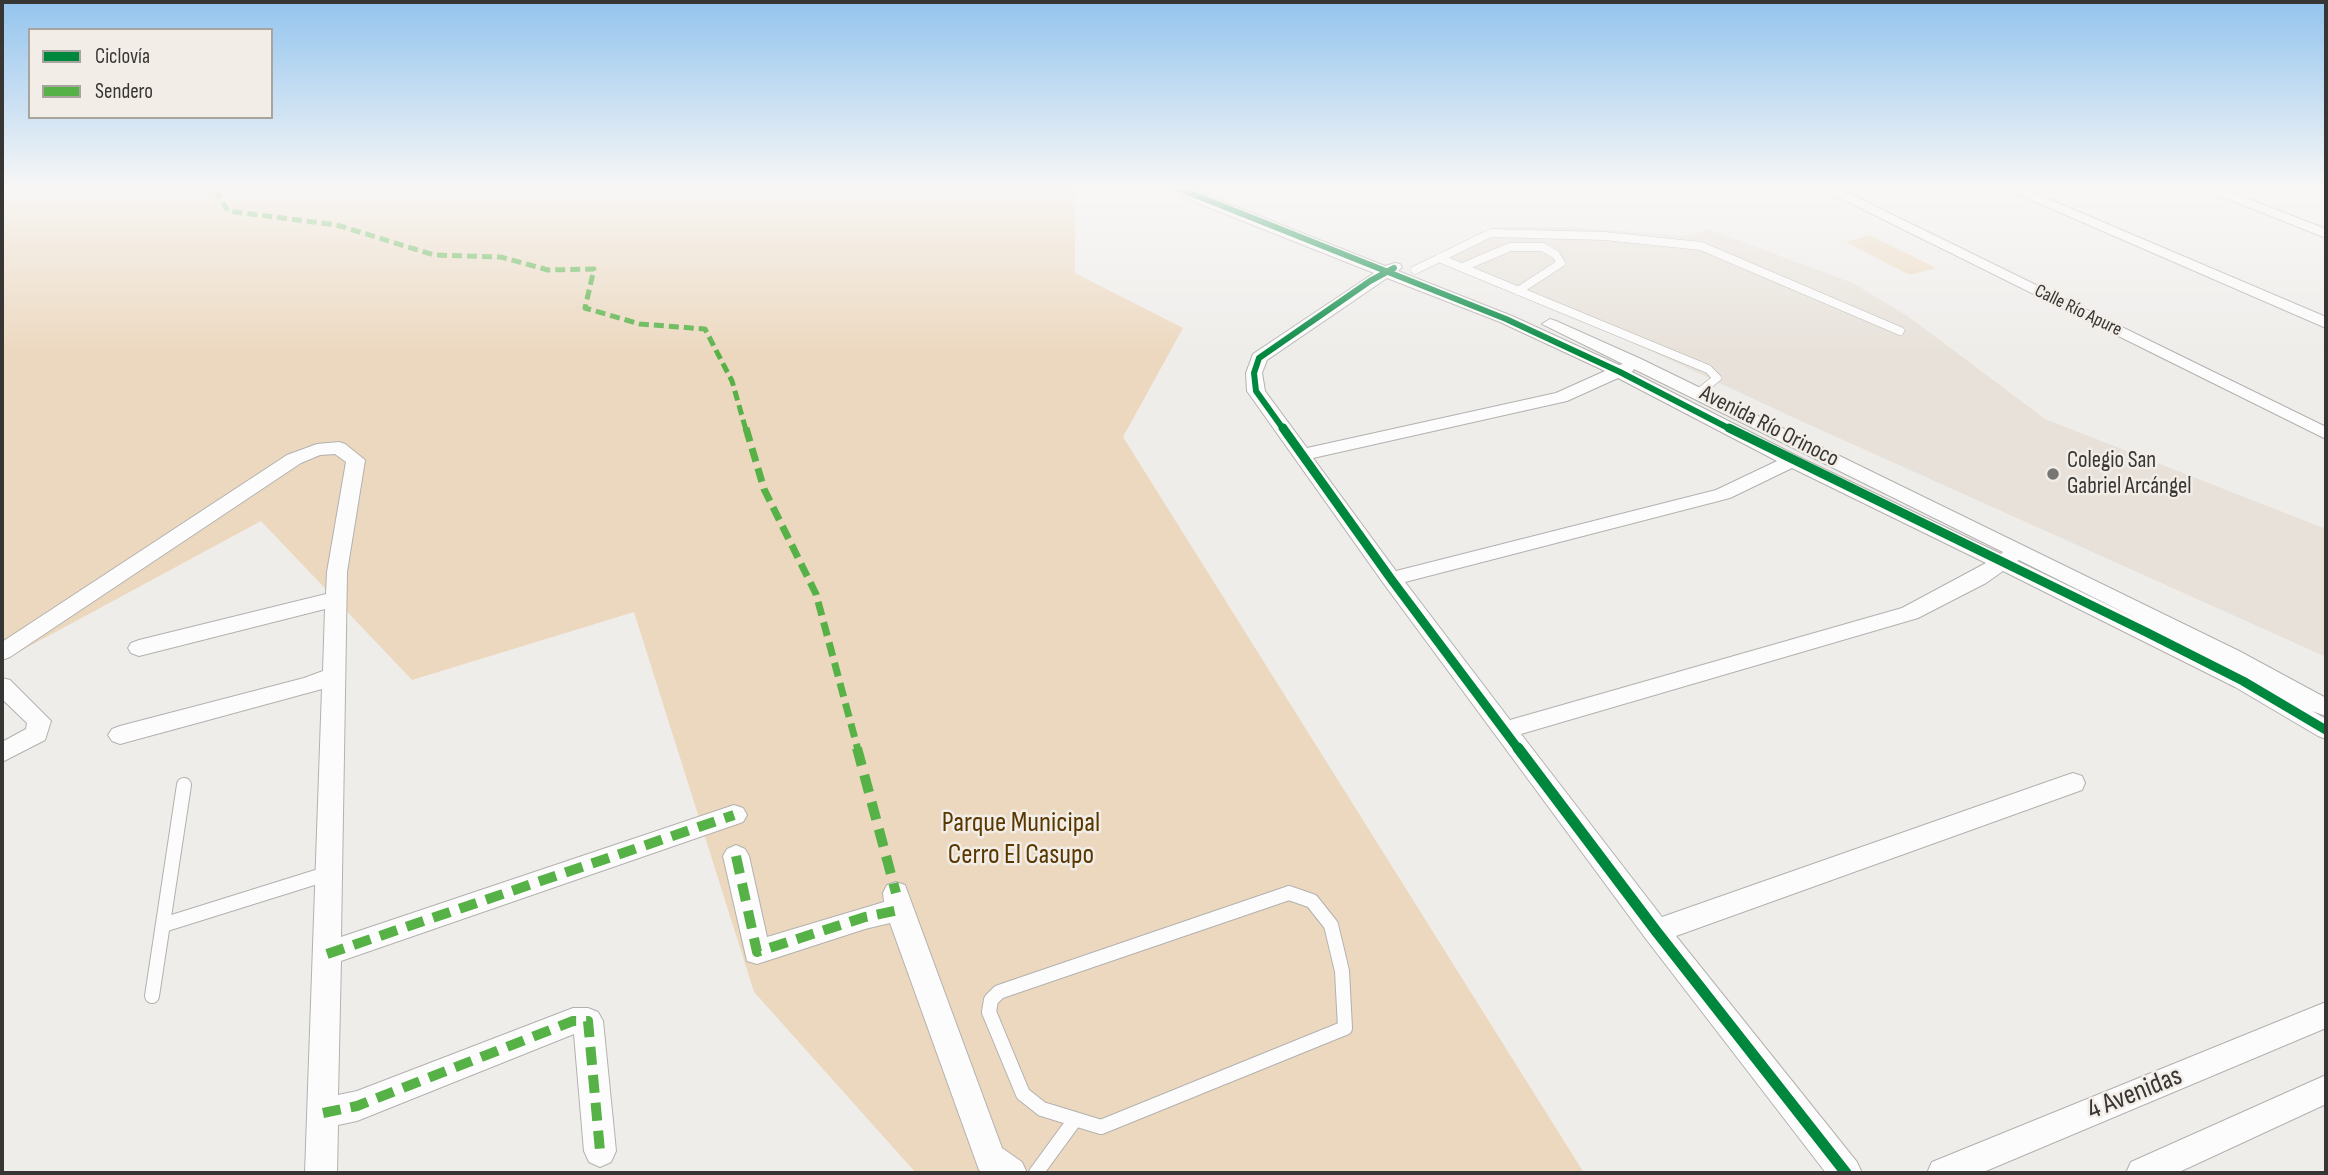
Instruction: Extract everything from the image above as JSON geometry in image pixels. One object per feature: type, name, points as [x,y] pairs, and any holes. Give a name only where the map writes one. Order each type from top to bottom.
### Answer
[{"type":"street","name":"Avenida Río Orinoco","points":[[1333,244],[1522,312],[1627,367],[1792,461],[2231,656],[2326,708]]},
{"type":"street","name":"Calle Río Apure","points":[[1940,244],[2326,434]]},
{"type":"street","points":[[2141,244],[2326,323]]},
{"type":"street","points":[[1401,269],[1370,281],[1259,358],[1254,373],[1256,391],[1391,579],[1656,931],[1846,1173]]},
{"type":"street","name":"Avenida Río Orinoco","points":[[1401,269],[1506,319],[1697,394],[2243,681],[2326,730]]},
{"type":"street","points":[[1301,455],[1561,397],[1627,367]]},
{"type":"street","points":[[2,652],[294,459],[317,450],[339,448],[356,460],[337,572],[321,1173]]},
{"type":"street","points":[[1391,579],[1723,494],[1792,461]]},
{"type":"street","points":[[1506,730],[1910,613],[2010,557]]},
{"type":"street","points":[[139,648],[336,599]]},
{"type":"street","points":[[120,735],[310,685],[334,675]]},
{"type":"street","points":[[2,686],[39,721],[37,734],[2,753]]},
{"type":"street","points":[[1656,931],[2073,783]]},
{"type":"street","points":[[327,954],[734,815]]},
{"type":"street","points":[[736,856],[757,952],[865,917],[898,901],[989,1159],[1011,1173]]},
{"type":"street","name":"4 Avenidas","points":[[1943,1173],[2326,1015]]},
{"type":"street","points":[[323,1112],[357,1105],[573,1021],[588,1021],[600,1151]]},
{"type":"street","points":[[2142,1173],[2326,1088]]},
{"type":"lane","points":[[1401,269],[1439,258],[1467,244]]},
{"type":"lane","points":[[1680,244],[1701,246],[1900,331]]},
{"type":"lane","points":[[1464,267],[1518,246],[1543,247],[1556,255],[1562,263],[1518,291]]},
{"type":"lane","points":[[1439,258],[1708,369],[1717,378],[1697,394]]},
{"type":"lane","points":[[152,996],[184,785]]},
{"type":"lane","points":[[163,925],[329,873]]},
{"type":"lane","points":[[1289,893],[1312,901],[1331,925],[1342,971],[1345,1028],[1101,1127],[1074,1121],[1042,1110],[1023,1094],[989,1012],[990,1000],[999,992],[1289,893]]},
{"type":"lane","points":[[1036,1173],[1074,1121]]},
{"type":"shaded area","name":"Colegio San Gabriel Arcángel","points":[[1463,244],[1748,244],[1853,283],[1909,317],[2045,419],[2326,529],[2326,657],[1792,417],[1600,327],[1433,260]]},
{"type":"green space","name":"Parque Municipal Cerro El Casupo","points":[[2,244],[1075,244],[1075,273],[1183,328],[1123,437],[1584,1173],[916,1173],[754,992],[634,612],[412,680],[261,521],[2,661]]},
{"type":"green space","points":[[1849,244],[1888,244],[1936,268],[1910,275]]},
{"type":"marked path","points":[[398,244],[434,255],[501,257],[548,270],[594,269],[585,308],[640,324],[705,329],[732,381],[764,489],[816,594],[896,893]]},
{"type":"marked path","points":[[327,954],[734,815]]},
{"type":"marked path","points":[[736,856],[757,952],[865,917],[899,910]]},
{"type":"marked path","points":[[323,1113],[357,1106],[573,1021],[588,1021],[600,1151]]},
{"type":"cycle path","points":[[1314,244],[1506,319],[1620,372],[1792,461],[2243,681],[2326,730]]},
{"type":"cycle path","points":[[1394,268],[1270,348],[1259,358],[1254,373],[1256,391],[1391,579],[1656,931],[1846,1173]]},
{"type":"place","name":"Colegio San Gabriel Arcángel","points":[[2053,474]]}]
